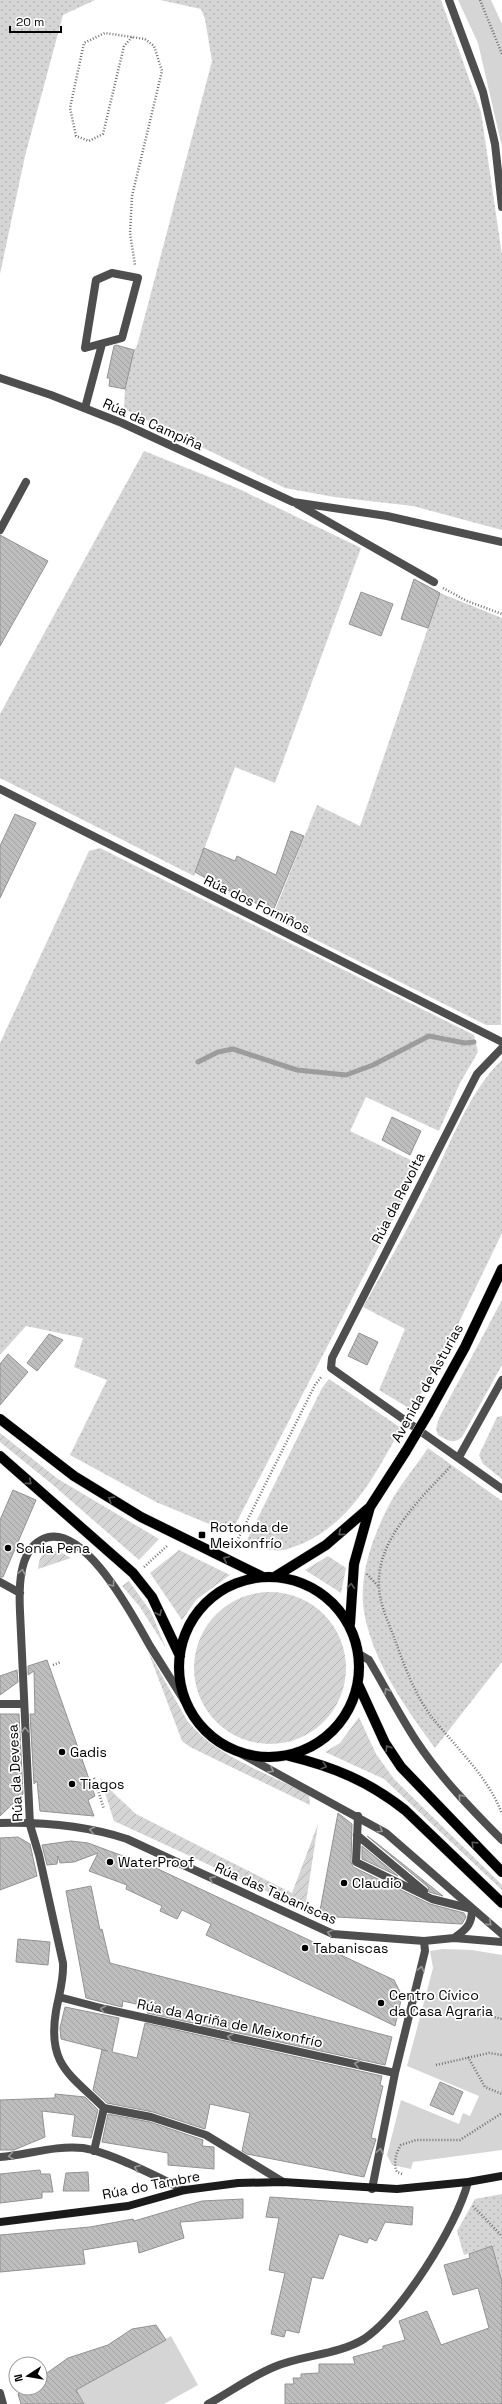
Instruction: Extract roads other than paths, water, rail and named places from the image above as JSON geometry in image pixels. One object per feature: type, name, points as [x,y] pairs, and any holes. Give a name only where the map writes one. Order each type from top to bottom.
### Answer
[{"type":"main road","name":"Avenida de Asturias","points":[[350,1624],[354,1564],[370,1508],[428,1414],[465,1347],[502,1269]]},
{"type":"main road","points":[[0,1419],[88,1484],[141,1518],[261,1576]]},
{"type":"main road","points":[[0,1456],[133,1573],[152,1597],[180,1656]]},
{"type":"main road","name":"Avenida de Asturias","points":[[276,1576],[326,1545],[370,1508]]},
{"type":"main road","points":[[261,1576],[276,1576],[294,1579],[314,1588],[335,1604],[350,1624],[359,1654],[358,1684],[352,1705],[344,1719],[320,1742],[299,1753],[287,1756],[266,1757],[236,1751],[213,1738],[197,1722],[189,1708],[180,1678],[180,1656],[189,1625],[207,1601],[234,1583],[261,1576]]},
{"type":"main road","points":[[358,1684],[385,1743],[400,1768],[502,1872]]},
{"type":"main road","points":[[287,1756],[338,1770],[390,1798],[405,1810],[502,1903]]},
{"type":"main road","name":"Rúa do Tambre","points":[[0,2222],[128,2206],[185,2190],[238,2183],[283,2182],[372,2189],[414,2188],[468,2182],[502,2176]]},
{"type":"street","points":[[450,0],[483,92],[494,144],[502,207]]},
{"type":"street","points":[[112,273],[138,278],[122,338],[102,344],[85,348],[96,280],[112,273]]},
{"type":"street","points":[[85,408],[102,344]]},
{"type":"street","name":"Rúa da Campiña","points":[[0,378],[85,408],[122,423],[293,502],[434,582]]},
{"type":"street","points":[[0,530],[26,482]]},
{"type":"street","name":"Rúa da Campiña","points":[[293,502],[387,516],[502,542]]},
{"type":"street","name":"Rúa dos Forniños","points":[[0,790],[502,1042]]},
{"type":"street","name":"Rúa da Revolta","points":[[459,1457],[331,1368],[332,1358],[477,1074],[502,1048]]},
{"type":"street","points":[[502,1380],[459,1457],[502,1489]]},
{"type":"street","name":"Rúa da Devesa","points":[[104,2108],[66,2072],[59,2060],[53,2041],[53,2028],[63,1975],[62,1962],[39,1855],[30,1825],[24,1704],[20,1593],[24,1563],[34,1544],[43,1538],[53,1536],[70,1540],[88,1556],[114,1586],[189,1708]]},
{"type":"street","points":[[0,1582],[20,1593]]},
{"type":"street","points":[[359,1654],[369,1660],[418,1742],[436,1766],[463,1800],[502,1840]]},
{"type":"street","points":[[0,1704],[24,1704]]},
{"type":"street","points":[[236,1751],[358,1816],[386,1833],[502,1934]]},
{"type":"street","points":[[358,1816],[356,1862],[432,1899],[472,1909]]},
{"type":"street","name":"Rúa das Tabaniscas","points":[[0,1823],[88,1829],[127,1839],[333,1934],[424,1941],[454,1938],[502,1942]]},
{"type":"street","points":[[357,1835],[432,1899]]},
{"type":"street","points":[[454,1938],[466,1929],[472,1921],[472,1909]]},
{"type":"street","points":[[372,2189],[395,2073],[425,1951],[424,1941]]},
{"type":"street","name":"Rúa da Agriña de Meixonfrío","points":[[59,1997],[105,2009],[395,2073]]},
{"type":"street","points":[[94,2151],[104,2108]]},
{"type":"street","name":"Rúa do Tambre","points":[[104,2108],[151,2117],[206,2135],[283,2182]]},
{"type":"street","points":[[0,2157],[59,2149],[94,2151],[185,2190]]},
{"type":"street","points":[[208,2404],[274,2367],[347,2346],[363,2339],[379,2327],[413,2286],[435,2254],[465,2196],[468,2182]]},
{"type":"street","points":[[0,2393],[3,2404]]},
{"type":"waterway","points":[[198,1062],[218,1052],[233,1049],[297,1070],[346,1075],[373,1065],[429,1036],[465,1043],[474,1042]]},
{"type":"place","name":"Rotonda de Meixonfrío","points":[[202,1535]]},
{"type":"place","name":"Sonia Pena","points":[[8,1548]]},
{"type":"place","name":"Gadis","points":[[62,1752]]},
{"type":"place","name":"Tiagos","points":[[72,1784]]},
{"type":"place","name":"WaterProof","points":[[110,1862]]},
{"type":"place","name":"Claudio","points":[[344,1883]]},
{"type":"place","name":"Tabaniscas","points":[[305,1948]]},
{"type":"place","name":"Centro Cívico da Casa Agraria","points":[[381,2003]]}]
